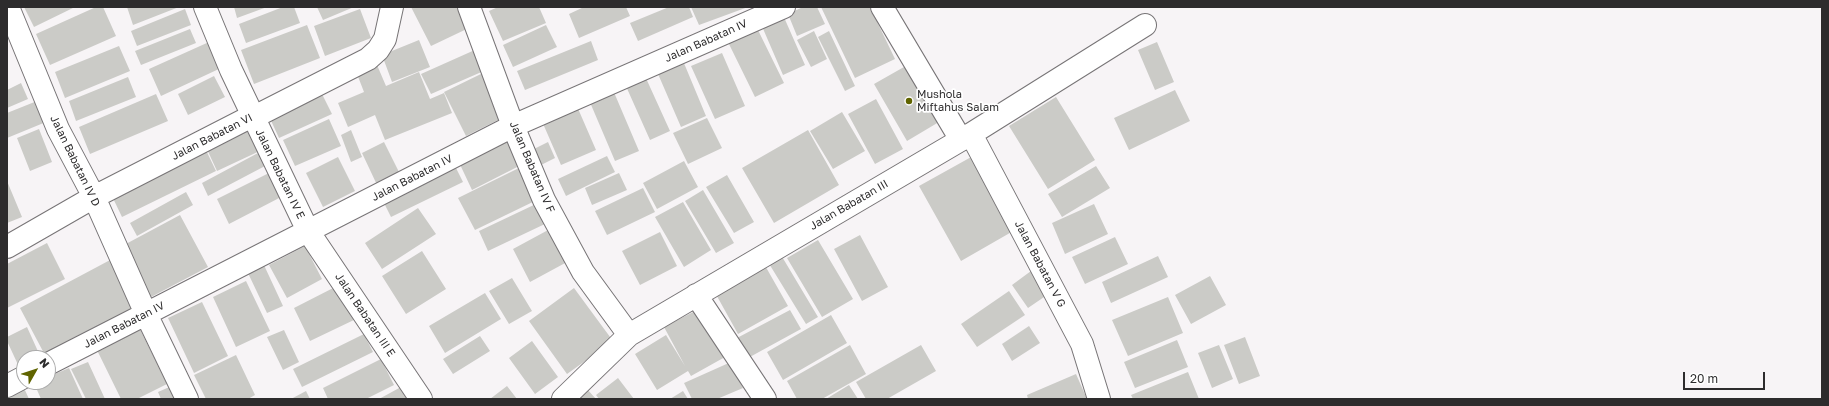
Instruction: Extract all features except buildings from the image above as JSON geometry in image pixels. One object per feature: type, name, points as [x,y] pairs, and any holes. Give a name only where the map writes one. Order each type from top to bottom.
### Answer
[{"type":"street","name":"Jalan Babatan IV D","points":[[8,7],[58,129],[94,197],[146,314],[187,399]]},
{"type":"street","name":"Jalan Babatan IV E","points":[[205,7],[252,116],[308,232]]},
{"type":"street","name":"Jalan Babatan VI","points":[[7,247],[94,197],[252,116],[260,114],[368,59],[378,50],[385,39],[392,7]]},
{"type":"street","name":"Jalan Babatan IV F","points":[[469,7],[513,126],[544,200],[584,272],[629,335]]},
{"type":"street","name":"Jalan Babatan IV","points":[[56,360],[513,126],[784,7]]},
{"type":"street","name":"Jalan Babatan V G","points":[[882,7],[966,137],[1082,344],[1099,399]]},
{"type":"street","name":"Jalan Babatan III","points":[[563,399],[629,335],[966,137],[1146,25]]},
{"type":"street","name":"Jalan Babatan III E","points":[[308,232],[421,399]]},
{"type":"street","points":[[696,295],[765,399]]},
{"type":"street","points":[[7,386],[16,381]]},
{"type":"place","name":"Mushola Miftahus Salam","points":[[909,101]]}]
